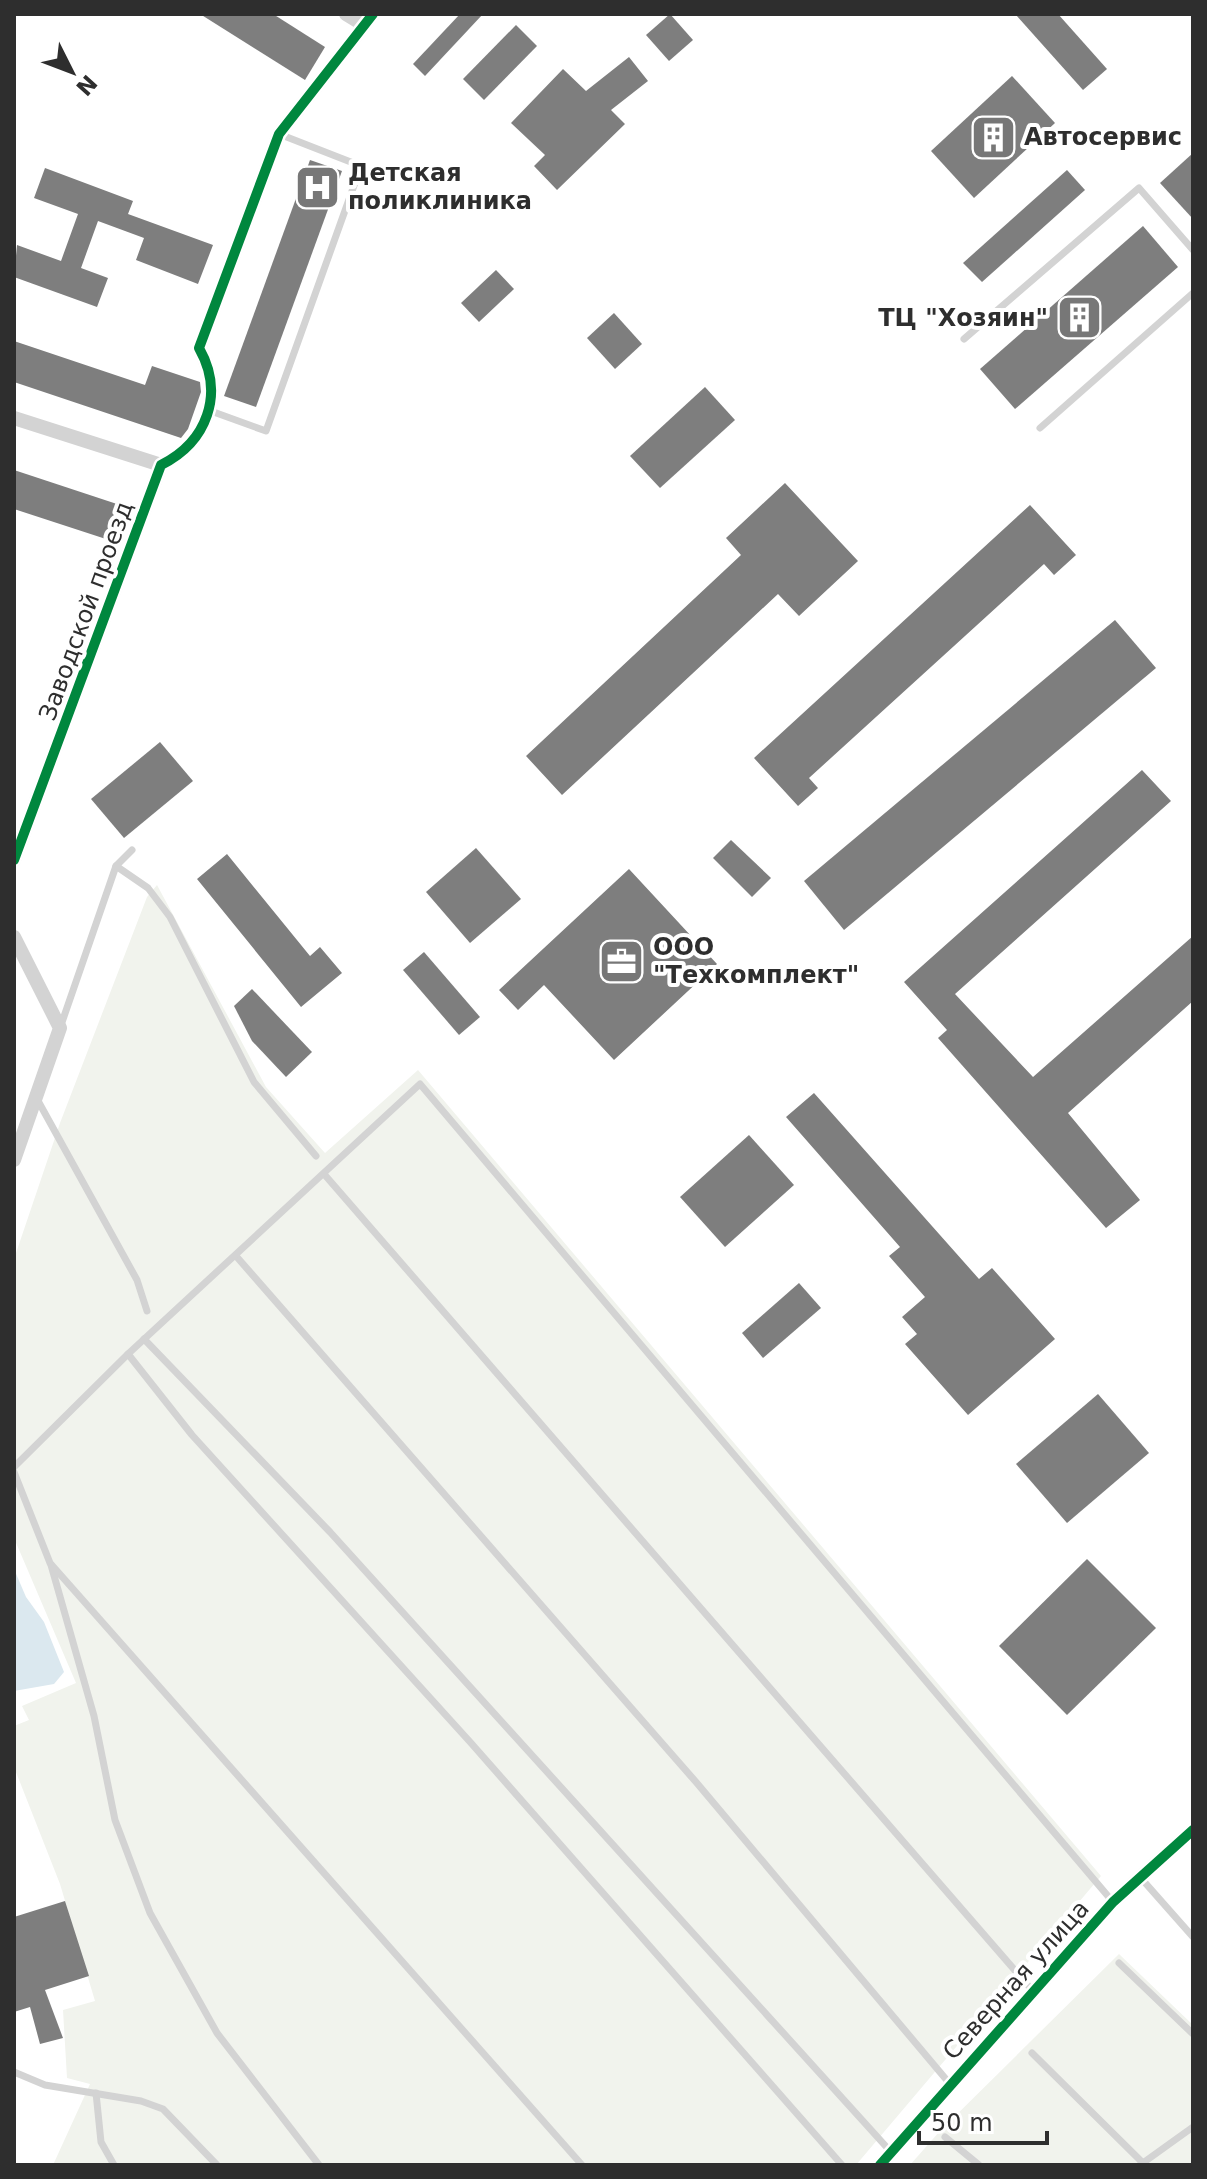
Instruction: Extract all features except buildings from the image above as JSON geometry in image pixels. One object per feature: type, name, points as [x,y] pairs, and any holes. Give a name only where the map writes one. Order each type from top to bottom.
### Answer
[{"type":"street","points":[[14,418],[161,465],[181,455],[193,444],[208,410],[212,378],[199,348],[279,134],[368,20],[346,14]]},
{"type":"street","name":"Заводской проезд","points":[[14,860],[161,465]]},
{"type":"street","points":[[14,937],[60,1028],[14,1160]]},
{"type":"street","name":"Северная улица","points":[[880,2165],[1113,1902],[1193,1830]]},
{"type":"lane","points":[[208,410],[266,431],[361,166],[279,134]]},
{"type":"lane","points":[[964,339],[1139,188],[1193,250]]},
{"type":"lane","points":[[1040,428],[1193,293]]},
{"type":"lane","points":[[60,1028],[116,866],[132,850]]},
{"type":"lane","points":[[116,866],[148,888],[170,917],[254,1082],[316,1156]]},
{"type":"lane","points":[[319,2165],[217,2033],[150,1913],[115,1820],[94,1716],[50,1563],[14,1470],[128,1354],[420,1084],[1113,1902]]},
{"type":"lane","points":[[36,1097],[137,1280],[147,1311]]},
{"type":"lane","points":[[324,1174],[1032,1990]]},
{"type":"lane","points":[[236,1256],[696,1782],[950,2084]]},
{"type":"lane","points":[[144,1339],[330,1532],[891,2152]]},
{"type":"lane","points":[[128,1354],[192,1435],[471,1743],[842,2165]]},
{"type":"lane","points":[[50,1563],[582,2165]]},
{"type":"lane","points":[[1140,1877],[1193,1937]]},
{"type":"lane","points":[[1119,1963],[1193,2034]]},
{"type":"lane","points":[[1032,2053],[1142,2164],[1193,2127]]},
{"type":"lane","points":[[14,2072],[45,2085],[163,2109],[217,2165]]},
{"type":"lane","points":[[96,2093],[101,2142],[114,2165]]},
{"type":"lane","points":[[945,2137],[979,2165]]},
{"type":"shaded area","points":[[157,885],[266,1087],[325,1153],[418,1070],[1101,1876],[856,2165],[53,2165],[90,2084],[67,2078],[63,2010],[95,2001],[60,1884],[14,1767],[14,1726],[29,1720],[22,1706],[76,1683],[14,1538],[14,1259],[60,1123],[147,897]]},
{"type":"shaded area","points":[[14,1569],[26,1597],[44,1622],[64,1672],[54,1684],[14,1691]]},
{"type":"shaded area","points":[[1119,1954],[1193,2025],[1193,2165],[910,2165],[939,2132]]},
{"type":"cycle path","points":[[14,860],[161,465],[190,443],[207,415],[211,399],[210,382],[199,348],[279,134],[373,14]]},
{"type":"cycle path","points":[[880,2165],[1113,1902],[1193,1830]]},
{"type":"place","name":"Автосервис","points":[[993,137]]},
{"type":"place","name":"Детская поликлиника","points":[[317,187]]},
{"type":"place","name":"ТЦ \"Хозяин\"","points":[[1079,318]]},
{"type":"place","name":"ООО \"Техкомплект\"","points":[[622,961]]}]
